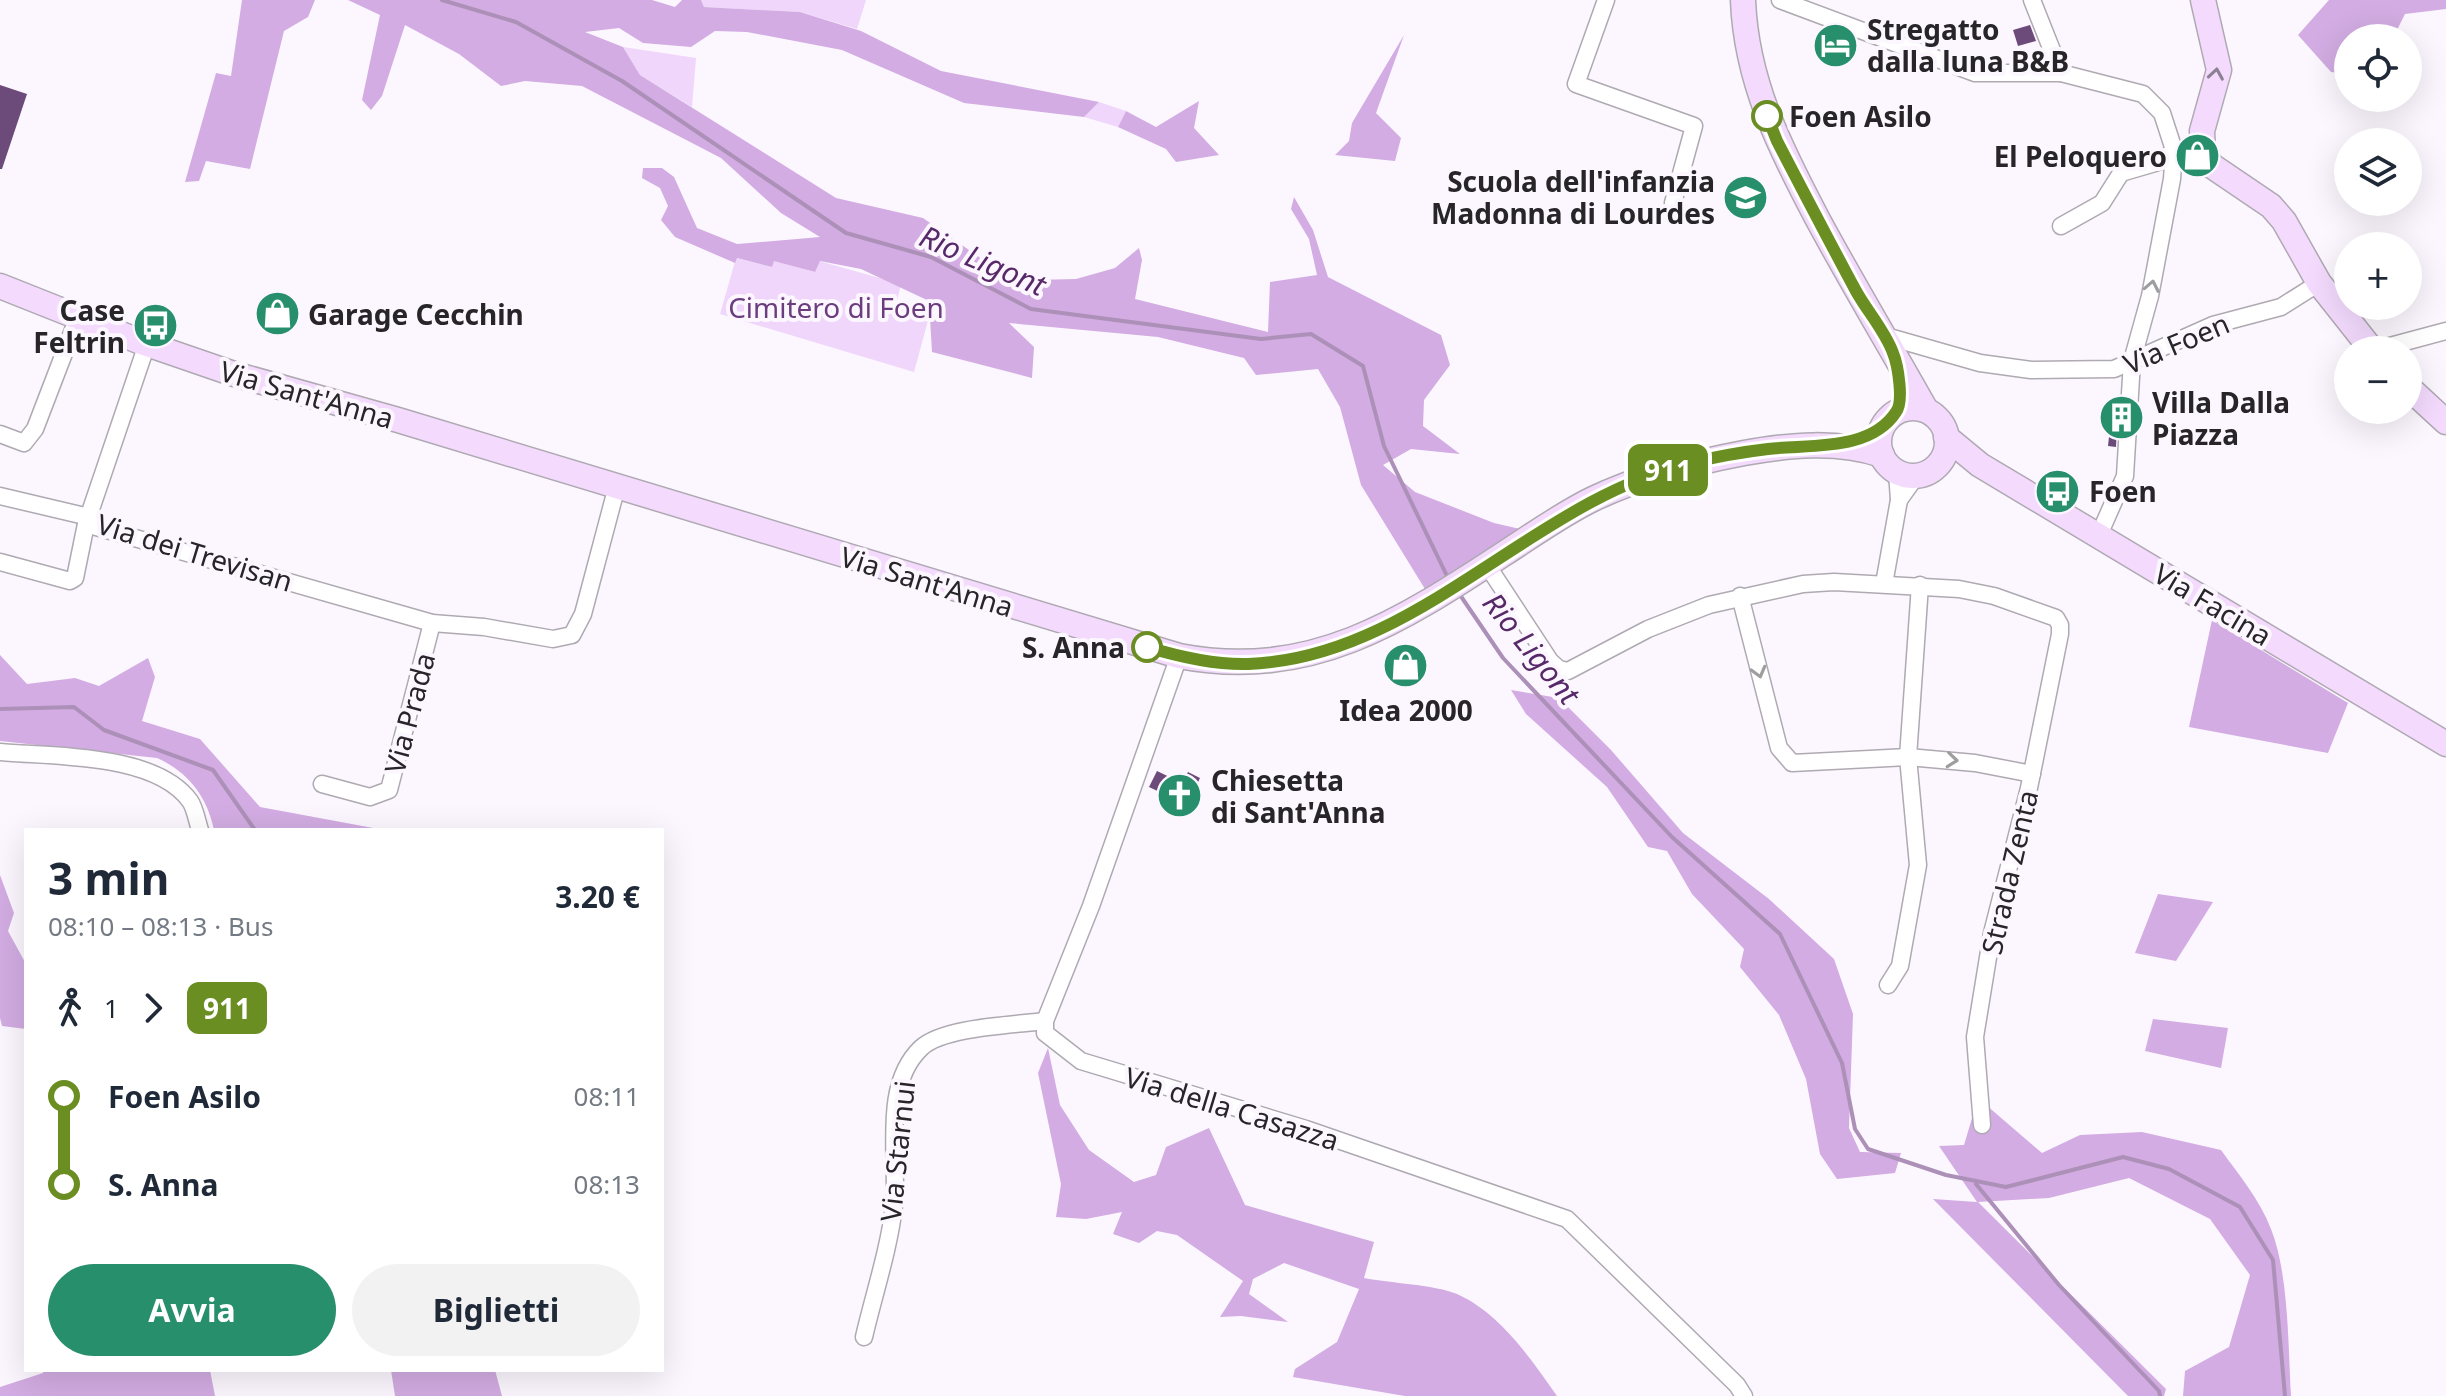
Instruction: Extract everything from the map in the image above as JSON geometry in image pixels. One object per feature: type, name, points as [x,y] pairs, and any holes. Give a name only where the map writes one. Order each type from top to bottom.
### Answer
[{"type":"main road","points":[[1743,0],[1752,71],[1777,141],[1887,343],[1926,410],[1936,417],[1944,448],[1931,470],[1899,467],[1879,438],[1890,420],[1899,377],[1887,343]]},
{"type":"main road","points":[[2203,0],[2219,70],[2200,148],[2212,166],[2271,206],[2284,221],[2319,283],[2363,336]]},
{"type":"main road","name":"Via Sant'Anna","points":[[0,286],[147,344],[234,374],[1179,656],[1250,664],[1343,645],[1438,596],[1591,500],[1662,471],[1766,449],[1839,444],[1890,420]]},
{"type":"main road","points":[[2422,400],[2446,422]]},
{"type":"main road","points":[[1890,420],[1906,409],[1926,410]]},
{"type":"main road","name":"Via Sant'Anna","points":[[1839,444],[1899,467]]},
{"type":"main road","name":"Via Facina","points":[[1944,448],[1980,465],[2099,535],[2446,744]]},
{"type":"street","points":[[1606,0],[1576,84],[1694,126],[1673,203]]},
{"type":"street","points":[[1780,0],[1975,73],[2061,73],[2143,94],[2162,113],[2174,150],[2172,179],[2150,296],[2132,361],[2125,476],[2099,535]]},
{"type":"street","points":[[2032,0],[2061,73]]},
{"type":"street","points":[[2061,226],[2102,203],[2121,173],[2162,161],[2174,150],[2200,148]]},
{"type":"street","name":"Via Foen","points":[[1887,343],[1980,363],[2031,370],[2114,369],[2213,325],[2281,307],[2319,283]]},
{"type":"street","points":[[0,434],[24,443],[35,429],[78,317]]},
{"type":"street","points":[[2422,337],[2446,331]]},
{"type":"street","name":"Via dei Trevisan","points":[[147,344],[87,521],[432,623]]},
{"type":"street","points":[[1909,380],[1915,363],[1924,353],[1931,351]]},
{"type":"street","points":[[1884,584],[1899,500],[1899,467]]},
{"type":"street","name":"Via Prada","points":[[322,784],[370,797],[389,790],[432,623],[484,627],[553,639],[572,635],[583,614],[617,486]]},
{"type":"street","points":[[0,496],[87,521],[75,578],[70,581],[0,562]]},
{"type":"street","points":[[1487,565],[1554,666],[1568,671],[1648,629],[1740,596],[1834,582],[1920,585],[1908,757],[1918,865],[1900,966],[1888,985]]},
{"type":"street","name":"Strada Zenta","points":[[1920,585],[1994,596],[2051,615],[2059,621],[2060,634],[2032,774],[1993,927],[1975,1037],[1982,1125]]},
{"type":"street","points":[[1740,596],[1779,748],[1787,760],[1798,764],[1908,757],[1975,763],[2032,774]]},
{"type":"street","points":[[1045,1021],[1091,906],[1179,656]]},
{"type":"street","points":[[0,752],[125,764],[164,778],[190,801],[199,828]]},
{"type":"street","name":"Via Starnui","points":[[864,1337],[894,1208],[895,1109],[906,1066],[923,1046],[951,1034],[1045,1021]]},
{"type":"street","name":"Via della Casazza","points":[[1045,1021],[1045,1033],[1081,1061],[1306,1129],[1567,1219],[1737,1385],[1744,1396]]},
{"type":"green space","points":[[701,0],[866,0],[857,29],[800,12],[704,7]]},
{"type":"green space","points":[[623,47],[696,58],[692,107],[640,75]]},
{"type":"green space","points":[[1099,102],[1126,111],[1118,127],[1084,117]]},
{"type":"green space","name":"Cimitero di Foen","points":[[736,258],[772,267],[773,260],[814,272],[819,261],[901,284],[896,305],[929,317],[914,372],[720,314]]},
{"type":"shaded area","points":[[242,0],[315,0],[308,17],[284,31],[250,169],[206,161],[199,181],[185,182],[216,73],[231,76]]},
{"type":"shaded area","points":[[348,0],[652,0],[675,7],[682,0],[701,0],[704,7],[800,12],[861,31],[941,71],[1099,102],[1084,117],[964,103],[842,50],[747,32],[715,31],[691,47],[643,43],[619,28],[585,32],[623,47],[640,75],[836,198],[923,218],[992,266],[1034,280],[1076,279],[1115,268],[1139,248],[1142,260],[1135,299],[1268,332],[1270,282],[1317,275],[1309,239],[1291,209],[1294,197],[1313,230],[1328,277],[1441,335],[1450,365],[1424,400],[1423,426],[1460,454],[1411,449],[1383,465],[1415,492],[1494,523],[1520,529],[1425,589],[1361,485],[1340,407],[1318,369],[1256,375],[1244,358],[1158,337],[1009,323],[1034,347],[1032,378],[932,352],[929,301],[861,269],[820,261],[815,272],[774,261],[772,267],[737,258],[735,263],[675,237],[661,220],[668,206],[660,188],[642,178],[643,168],[662,168],[674,177],[697,228],[737,244],[820,237],[781,213],[721,158],[582,86],[525,81],[501,86],[459,54],[405,25],[382,96],[371,110],[362,100],[380,15]]},
{"type":"shaded area","points":[[2329,0],[2446,0],[2446,9],[2405,14],[2400,24],[2334,24],[2334,72],[2298,35]]},
{"type":"shaded area","points":[[1404,35],[1376,113],[1401,138],[1395,161],[1335,155],[1349,141],[1352,123]]},
{"type":"shaded area","points":[[1199,101],[1194,128],[1219,155],[1176,162],[1166,149],[1118,127],[1126,111],[1156,127]]},
{"type":"shaded area","points":[[2212,620],[2348,703],[2328,753],[2189,727]]},
{"type":"shaded area","points":[[0,655],[27,684],[75,678],[99,686],[148,658],[155,677],[142,721],[200,739],[260,807],[373,828],[214,828],[206,806],[194,786],[178,770],[157,758],[0,741]]},
{"type":"shaded area","points":[[1511,690],[1559,698],[1611,750],[1683,833],[1769,899],[1834,959],[1853,1014],[1849,1128],[1860,1152],[1901,1153],[1895,1173],[1837,1179],[1820,1154],[1806,1079],[1779,1015],[1740,967],[1744,949],[1692,894],[1667,851],[1648,847],[1607,787],[1526,714]]},
{"type":"shaded area","points":[[0,875],[14,913],[8,931],[24,960],[24,1029],[2,1026]]},
{"type":"shaded area","points":[[2158,894],[2213,902],[2176,961],[2135,953]]},
{"type":"shaded area","points":[[2153,1019],[2228,1028],[2221,1068],[2145,1051]]},
{"type":"shaded area","points":[[1048,1048],[1060,1105],[1089,1150],[1134,1182],[1156,1175],[1166,1147],[1209,1128],[1245,1205],[1374,1242],[1364,1278],[1437,1288],[1473,1302],[1513,1338],[1557,1396],[1405,1396],[1293,1377],[1295,1369],[1337,1342],[1359,1289],[1284,1263],[1253,1279],[1249,1294],[1288,1322],[1241,1316],[1220,1317],[1243,1281],[1177,1235],[1157,1231],[1139,1243],[1113,1234],[1122,1212],[1086,1219],[1056,1217],[1061,1184],[1038,1073]]},
{"type":"shaded area","points":[[1978,1098],[2042,1153],[2080,1135],[2142,1132],[2221,1150],[2261,1208],[2277,1247],[2287,1311],[2291,1396],[2183,1396],[2185,1371],[2229,1347],[2250,1275],[2210,1219],[2129,1178],[2049,1198],[1978,1202],[2166,1389],[2164,1396],[2128,1396],[1933,1199],[1977,1202],[1939,1146],[1964,1145]]},
{"type":"shaded area","points":[[210,1372],[215,1396],[0,1396],[0,1387],[43,1373]]},
{"type":"shaded area","points":[[391,1372],[496,1372],[502,1396],[395,1396]]},
{"type":"building","points":[[2030,25],[2036,41],[2018,46],[2013,30]]},
{"type":"building","points":[[0,85],[27,94],[2,169],[0,169]]},
{"type":"building","points":[[2113,401],[2118,402],[2116,447],[2108,446]]},
{"type":"building","name":"Chiesetta di Sant'Anna","points":[[1157,771],[1182,783],[1188,772],[1200,778],[1187,805],[1149,787]]},
{"type":"waterway","name":"Rio Ligont","points":[[442,0],[516,22],[622,81],[846,233],[931,257],[1031,309],[1261,339],[1311,334],[1363,366],[1384,446],[1448,578]]},
{"type":"waterway","name":"Rio Ligont","points":[[1458,592],[1503,658],[1672,837],[1780,934],[1842,1063],[1855,1129],[1868,1149],[1946,1175],[2006,1187],[2123,1157],[2169,1169],[2240,1207],[2273,1260],[2285,1396]]},
{"type":"waterway","points":[[0,709],[74,707],[104,730],[213,770],[254,828]]},
{"type":"waterway","points":[[1976,1184],[2059,1285],[2159,1391],[2160,1396]]},
{"type":"bus line","name":"911","points":[[1147,647],[1201,661],[1250,664],[1343,645],[1401,618],[1591,500],[1633,482],[1689,463],[1766,449],[1839,444],[1882,428],[1897,412],[1899,377],[1892,350],[1858,295],[1777,141],[1767,116]]},
{"type":"place","name":"Stregatto dalla luna B&B","points":[[1836,45]]},
{"type":"place","name":"Foen Asilo","points":[[1767,116]]},
{"type":"place","name":"El Peloquero","points":[[2198,156]]},
{"type":"place","name":"Scuola dell'infanzia Madonna di Lourdes","points":[[1746,197]]},
{"type":"place","name":"Garage Cecchin","points":[[277,314]]},
{"type":"place","name":"Case Feltrin","points":[[156,326]]},
{"type":"place","name":"Villa Dalla Piazza","points":[[2121,418]]},
{"type":"place","name":"Foen","points":[[2058,491]]},
{"type":"place","name":"S. Anna","points":[[1147,647]]},
{"type":"place","name":"Idea 2000","points":[[1406,666]]},
{"type":"place","name":"Chiesetta di Sant'Anna","points":[[1180,796]]}]
